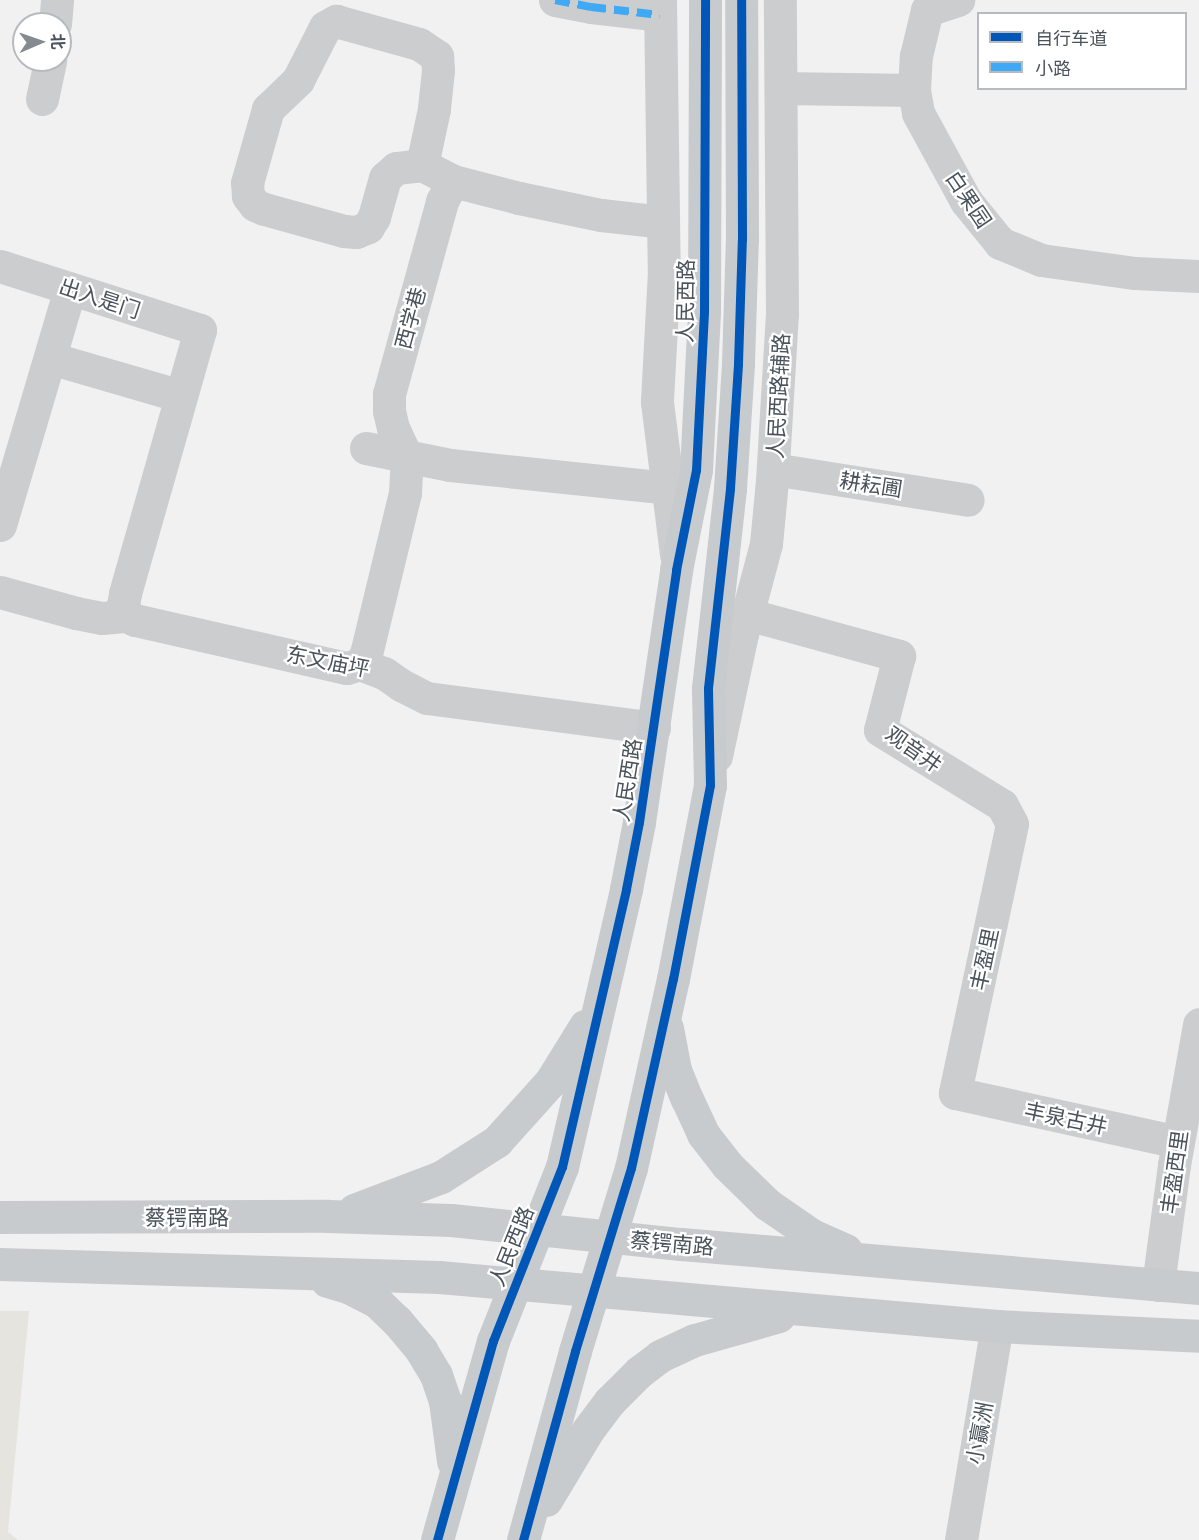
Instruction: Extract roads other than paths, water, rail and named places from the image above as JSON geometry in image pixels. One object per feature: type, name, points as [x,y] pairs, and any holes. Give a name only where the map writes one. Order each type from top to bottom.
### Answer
[{"type":"main road","name":"人民西路","points":[[437,1540],[493,1341],[562,1167],[626,889],[654,728],[676,570],[696,470],[704,311],[705,0]]},
{"type":"main road","points":[[523,1539],[593,1291],[631,1168],[665,1015],[710,785],[708,688],[730,488],[738,352],[742,239],[741,0]]},
{"type":"main road","points":[[328,1216],[364,1208],[441,1177],[497,1142],[551,1081],[575,1045],[603,993]]},
{"type":"main road","points":[[665,1015],[675,1070],[687,1099],[704,1134],[728,1165],[767,1204],[812,1235],[864,1258]]},
{"type":"main road","name":"蔡锷南路","points":[[0,1217],[328,1216],[451,1220],[610,1237],[1199,1288]]},
{"type":"main road","points":[[0,1264],[439,1277],[998,1326],[1199,1336]]},
{"type":"main road","points":[[290,1271],[348,1287],[377,1302],[409,1335],[436,1375],[445,1401],[455,1475]]},
{"type":"main road","points":[[523,1539],[588,1430],[609,1402],[639,1372],[660,1356],[695,1340],[768,1318],[816,1310]]},
{"type":"street","points":[[555,0],[591,8],[660,7],[663,222],[657,402],[676,570]]},
{"type":"street","name":"人民西路辅路","points":[[710,785],[747,614],[766,544],[773,469],[782,313],[780,0]]},
{"type":"street","name":"白果园","points":[[958,0],[927,10],[916,57],[914,90],[918,113],[966,201],[1000,243],[1041,260],[1135,273],[1199,276]]},
{"type":"street","points":[[422,165],[434,109],[437,56],[420,44],[336,21],[325,27],[298,80],[268,109],[247,183],[248,196],[255,205],[264,209],[344,231],[356,232],[368,227],[374,217],[385,178],[396,168],[422,165],[453,180],[566,208],[663,222]]},
{"type":"street","points":[[42,99],[48,72]]},
{"type":"street","points":[[781,88],[914,90]]},
{"type":"street","name":"西学巷","points":[[360,664],[366,654],[405,493],[407,458],[393,428],[389,411],[389,394],[442,201],[453,180]]},
{"type":"street","name":"出入是门","points":[[0,266],[200,330],[181,396]]},
{"type":"street","points":[[0,525],[70,289]]},
{"type":"street","points":[[50,358],[181,396],[125,594],[123,605],[127,616]]},
{"type":"street","points":[[366,448],[407,458],[668,488]]},
{"type":"street","name":"耕耘圃","points":[[773,469],[968,500]]},
{"type":"street","name":"东文庙坪","points":[[0,592],[102,618],[127,616],[347,668],[360,664],[384,673],[401,685],[427,698],[654,728]]},
{"type":"street","name":"观音井","points":[[747,614],[899,656],[880,730],[1002,805],[1012,824]]},
{"type":"street","name":"丰盈里","points":[[955,1093],[1012,824]]},
{"type":"street","name":"丰盈西里","points":[[1158,1284],[1178,1142],[1199,1024]]},
{"type":"street","name":"丰泉古井","points":[[955,1093],[1178,1142]]},
{"type":"street","name":"小赢洲","points":[[961,1540],[998,1326]]}]
